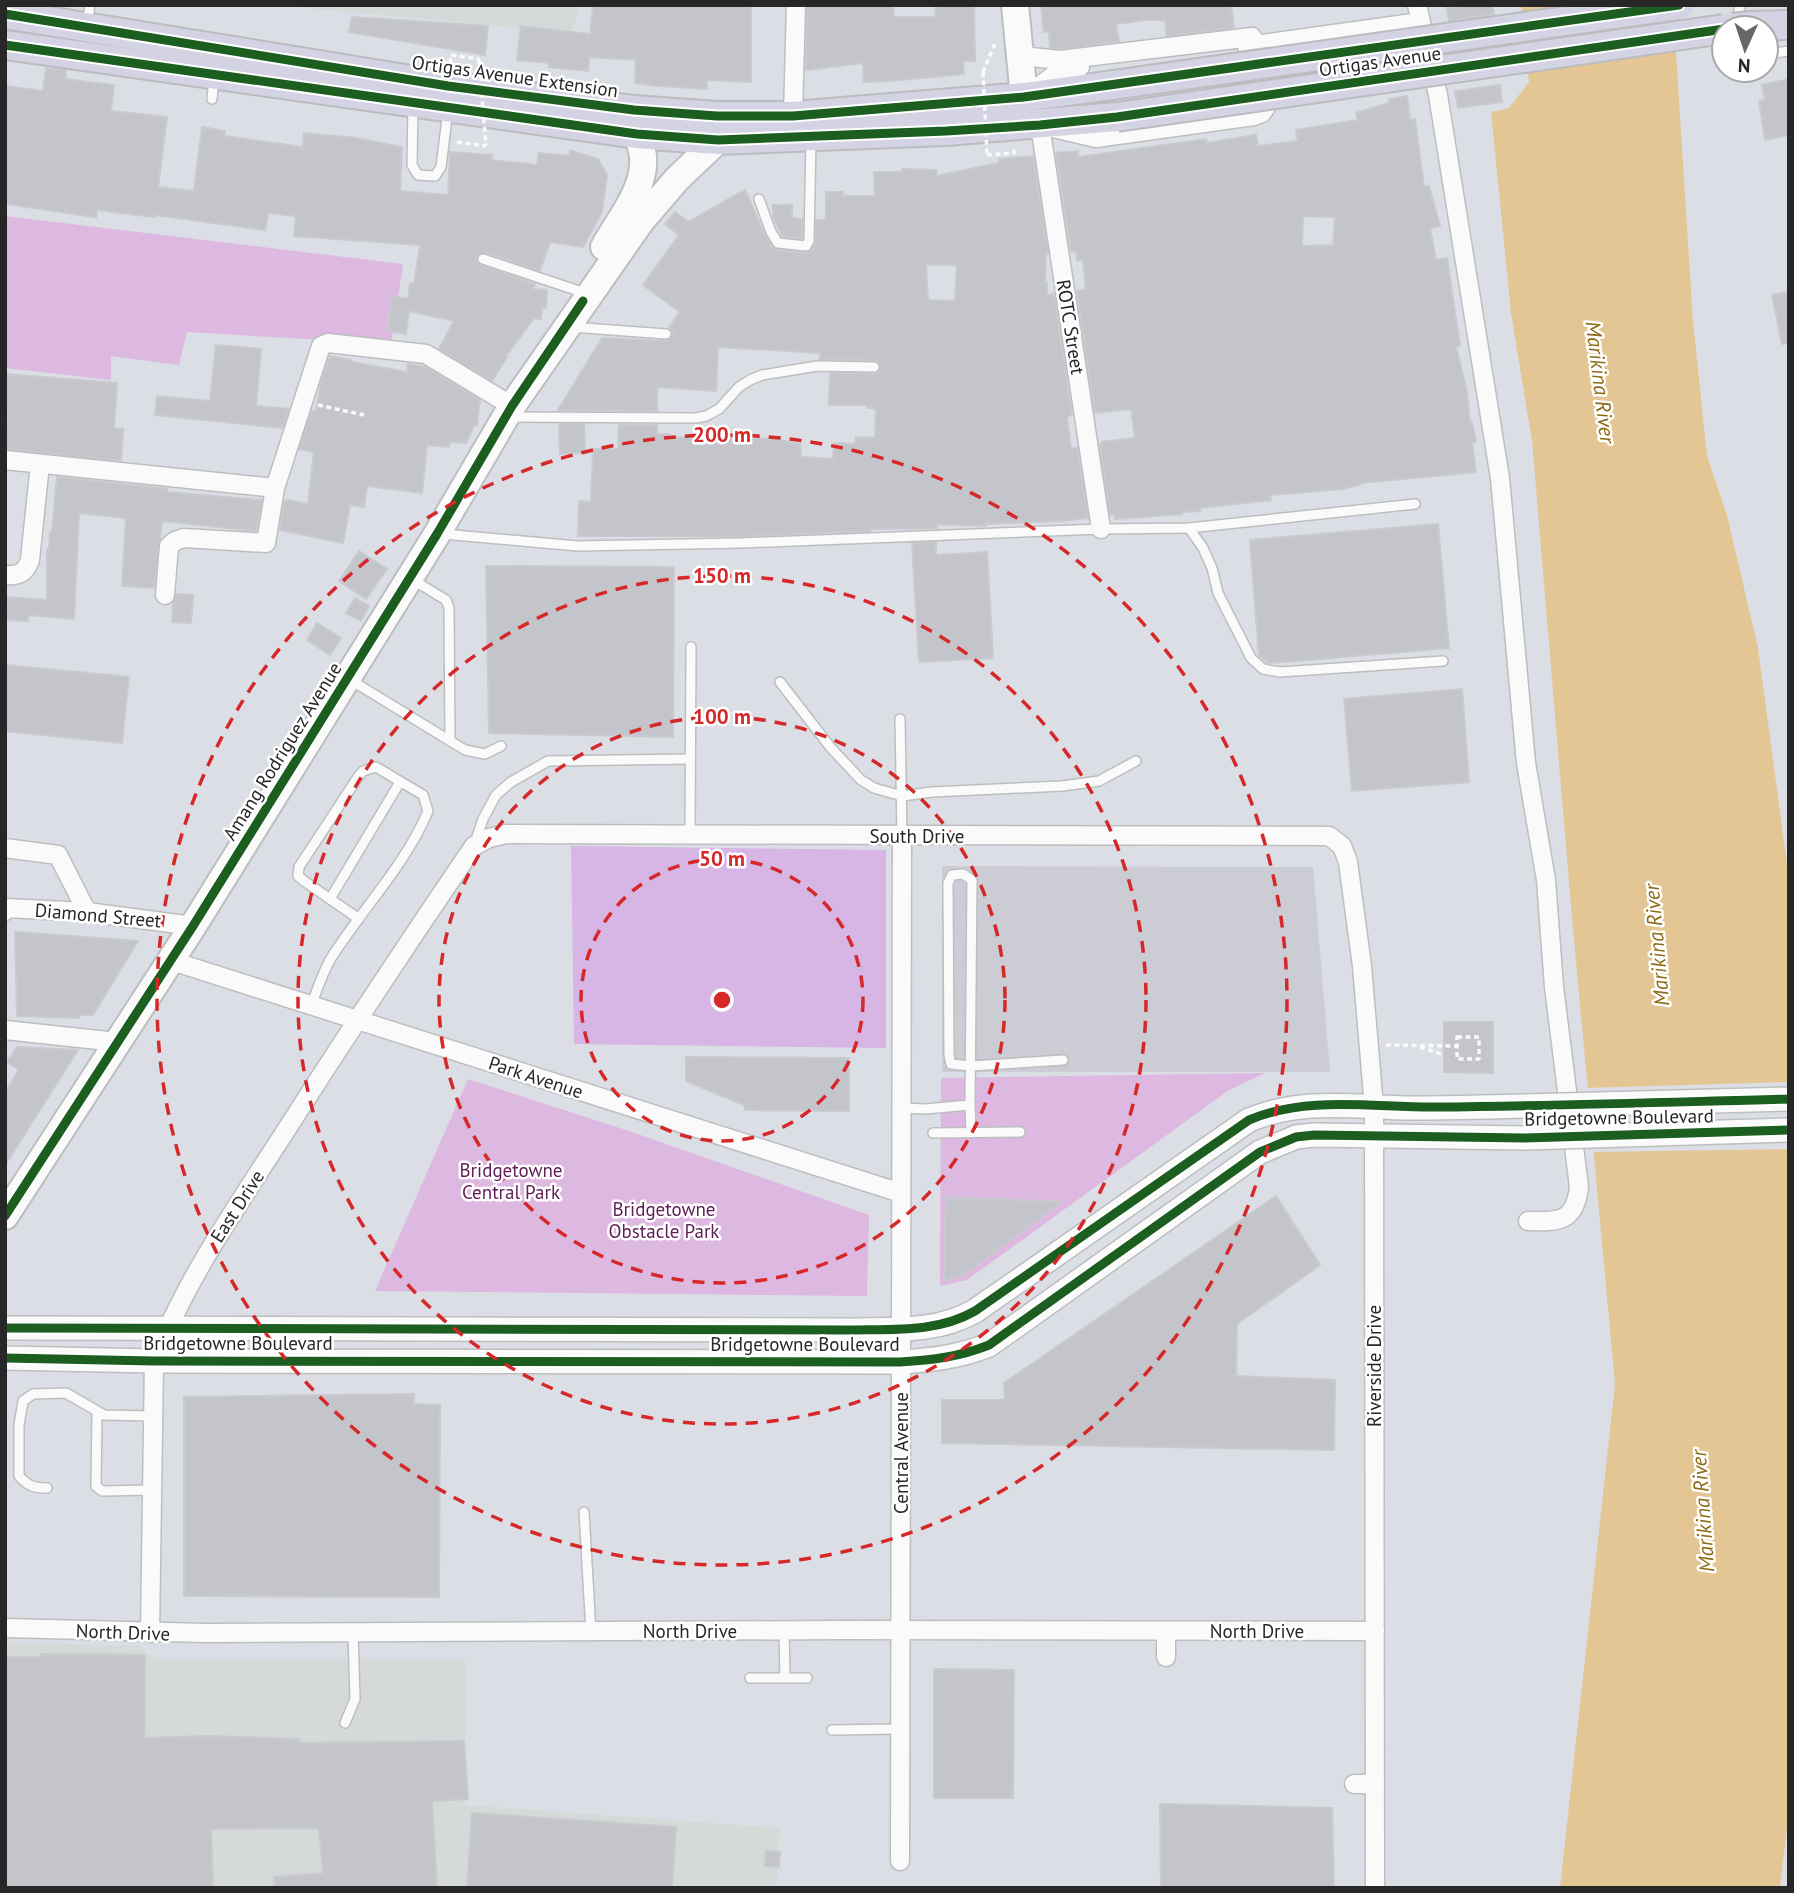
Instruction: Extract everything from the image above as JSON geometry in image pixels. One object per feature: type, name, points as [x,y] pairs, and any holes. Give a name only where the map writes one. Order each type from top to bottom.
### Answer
[{"type":"main road","points":[[1015,5],[1024,97]]},
{"type":"main road","name":"Ortigas Avenue","points":[[1024,97],[1679,5]]},
{"type":"main road","name":"Ortigas Avenue Extension","points":[[5,14],[89,16],[447,86],[634,110],[802,126],[1040,125]]},
{"type":"main road","name":"Ortigas Avenue","points":[[1040,125],[1117,117],[1710,28]]},
{"type":"main road","name":"Ortigas Avenue Extension","points":[[5,45],[213,86],[413,103],[637,134],[718,139],[1024,97]]},
{"type":"main road","name":"Amang Rodriguez Avenue","points":[[586,296],[603,250],[635,194],[641,178],[643,156],[637,134]]},
{"type":"main road","name":"Amang Rodriguez Avenue","points":[[5,1216],[172,961],[438,534],[509,411],[586,296],[642,221],[677,179],[718,139]]},
{"type":"street","points":[[796,5],[802,126]]},
{"type":"street","points":[[1418,13],[1438,95],[1500,478],[1526,763],[1546,880],[1554,986],[1579,1187],[1577,1202],[1572,1212],[1563,1219],[1551,1222],[1528,1221]]},
{"type":"street","name":"Ortigas Avenue","points":[[1024,97],[1062,69],[1257,45],[1418,13]]},
{"type":"street","name":"Ortigas Avenue","points":[[1021,56],[1060,60],[1251,37],[1257,45]]},
{"type":"street","points":[[1040,125],[1096,138],[1254,116],[1262,113],[1266,107],[1257,45]]},
{"type":"street","name":"ROTC Street","points":[[1040,125],[1101,528]]},
{"type":"street","points":[[165,595],[169,547],[175,541],[195,538],[266,543],[275,488],[321,346],[328,343],[426,354],[509,411]]},
{"type":"street","points":[[5,460],[275,488]]},
{"type":"street","points":[[5,575],[17,576],[26,570],[30,559],[40,464]]},
{"type":"street","name":"South Drive","points":[[482,842],[506,834],[1329,836],[1342,846]]},
{"type":"street","name":"Central Avenue","points":[[900,1861],[902,836]]},
{"type":"street","name":"East Drive","points":[[150,1633],[154,1361],[166,1329],[200,1263],[358,1020],[482,842]]},
{"type":"street","name":"Riverside Drive","points":[[1342,846],[1348,862],[1360,953],[1374,1107],[1375,1888]]},
{"type":"street","points":[[5,848],[58,855],[87,912]]},
{"type":"street","name":"Diamond Street","points":[[5,911],[6,908],[87,912],[193,926]]},
{"type":"street","name":"Park Avenue","points":[[172,961],[901,1192]]},
{"type":"street","points":[[5,1030],[117,1042]]},
{"type":"street","name":"Bridgetowne Boulevard","points":[[5,1328],[900,1329],[942,1326],[959,1321],[1249,1120],[1271,1111],[1294,1106],[1525,1106],[1789,1099]]},
{"type":"street","name":"Bridgetowne Boulevard","points":[[5,1358],[154,1361],[901,1362],[945,1359],[989,1345],[1261,1152],[1279,1143],[1314,1135],[1525,1138],[1789,1130]]},
{"type":"street","name":"North Drive","points":[[5,1628],[150,1633],[1375,1631]]},
{"type":"street","points":[[1166,1631],[1166,1657]]},
{"type":"street","points":[[1354,1784],[1375,1784]]},
{"type":"lane","points":[[413,103],[412,165],[418,174],[427,177],[435,176],[441,167],[449,108]]},
{"type":"lane","points":[[760,199],[771,232],[778,243],[806,246],[809,241],[802,126]]},
{"type":"lane","points":[[483,259],[586,296]]},
{"type":"lane","points":[[566,326],[666,334]]},
{"type":"lane","points":[[509,411],[696,418],[719,409],[739,387],[762,376],[817,366],[874,367]]},
{"type":"lane","points":[[438,534],[578,546],[740,543],[1101,528],[1189,528],[1415,504]]},
{"type":"lane","points":[[1189,528],[1203,548],[1212,568],[1218,593],[1243,645],[1251,658],[1263,669],[1280,672],[1443,661]]},
{"type":"lane","points":[[410,578],[446,600],[449,608],[450,741]]},
{"type":"lane","points":[[690,835],[691,647]]},
{"type":"lane","points":[[348,678],[465,750],[485,754],[501,746]]},
{"type":"lane","points":[[780,681],[831,748],[860,780],[874,788],[902,796],[932,792],[1062,786],[1099,781],[1136,761]]},
{"type":"lane","points":[[900,719],[902,836]]},
{"type":"lane","points":[[482,842],[483,819],[496,795],[511,782],[548,761],[690,759]]},
{"type":"lane","points":[[311,1005],[331,958],[359,919],[419,834],[428,811],[423,795],[376,767],[363,771],[299,867],[299,876],[359,919]]},
{"type":"lane","points":[[330,899],[400,782]]},
{"type":"lane","points":[[971,1132],[970,1105],[971,1066],[972,880],[963,874],[952,875],[948,883],[951,1064],[971,1066],[1063,1060]]},
{"type":"lane","points":[[902,1108],[970,1105]]},
{"type":"lane","points":[[933,1133],[1020,1132]]},
{"type":"lane","points":[[47,1488],[34,1488],[19,1476],[19,1425],[23,1402],[33,1394],[66,1394],[104,1415],[152,1416]]},
{"type":"lane","points":[[97,1413],[96,1486],[102,1491],[151,1490]]},
{"type":"lane","points":[[584,1512],[591,1632]]},
{"type":"lane","points":[[784,1631],[785,1678]]},
{"type":"lane","points":[[345,1723],[355,1699],[353,1632]]},
{"type":"lane","points":[[750,1678],[807,1678]]},
{"type":"lane","points":[[832,1730],[901,1729]]},
{"type":"path","points":[[997,37],[983,72],[987,155],[1014,153]]},
{"type":"path","points":[[451,55],[480,59],[486,146],[453,141]]},
{"type":"path","points":[[303,402],[364,415]]},
{"type":"path","points":[[1458,1037],[1479,1037],[1479,1059],[1457,1059],[1457,1046],[1458,1037]]},
{"type":"path","points":[[1391,1045],[1457,1046]]},
{"type":"path","points":[[1414,1045],[1444,1055]]},
{"type":"shaded area","points":[[273,5],[580,5],[571,33]]},
{"type":"shaded area","points":[[571,846],[886,850],[886,1048],[574,1044]]},
{"type":"shaded area","points":[[942,866],[1313,867],[1330,1072],[942,1072]]},
{"type":"shaded area","points":[[5,1643],[139,1646],[154,1659],[465,1660],[465,1805],[780,1828],[776,1888],[5,1888]]},
{"type":"green space","points":[[5,216],[403,264],[391,344],[187,332],[179,365],[111,356],[111,380],[5,368]]},
{"type":"green space","points":[[1265,1073],[1229,1090],[967,1280],[940,1286],[941,1078]]},
{"type":"green space","points":[[468,1079],[626,1130],[869,1215],[867,1296],[375,1291]]},
{"type":"water","name":"Marikina River","points":[[1521,5],[1673,5],[1693,321],[1707,456],[1727,515],[1758,648],[1789,879],[1789,1811],[1780,1888],[1560,1888],[1615,1384],[1532,441],[1511,313],[1491,112],[1509,108],[1529,82]]},
{"type":"pier","points":[[1789,1082],[1789,1149],[1590,1152],[1584,1088]]},
{"type":"building","points":[[593,5],[751,5],[751,82],[707,80],[707,89],[658,86],[635,83],[636,60],[589,57],[588,71],[517,60],[521,26],[590,34]]},
{"type":"building","points":[[807,5],[893,5],[894,17],[936,17],[935,5],[974,5],[975,61],[963,61],[964,74],[890,81],[864,82],[863,63],[806,70]]},
{"type":"building","points":[[1041,5],[1231,5],[1234,28],[1167,36],[1165,20],[1147,20],[1116,24],[1119,41],[1050,48],[1049,31],[1044,32]]},
{"type":"building","points":[[1492,5],[1494,14],[1449,21],[1447,8]]},
{"type":"building","points":[[352,17],[488,26],[485,55],[349,32]]},
{"type":"building","points":[[46,68],[66,70],[65,79],[114,85],[111,111],[167,117],[158,187],[194,191],[202,127],[225,131],[224,136],[303,147],[304,133],[356,138],[402,147],[400,191],[448,195],[450,152],[492,155],[491,160],[537,165],[539,153],[570,156],[570,150],[598,159],[607,175],[602,212],[583,247],[550,242],[540,271],[485,252],[477,256],[476,261],[480,265],[535,284],[533,289],[547,290],[546,308],[542,308],[541,319],[534,318],[506,356],[492,381],[439,349],[454,321],[409,311],[406,334],[387,331],[392,296],[408,299],[410,283],[414,284],[420,245],[294,236],[296,216],[268,213],[265,230],[155,215],[97,210],[96,217],[5,204],[5,86],[43,91]]},
{"type":"building","points":[[1789,79],[1789,135],[1765,140],[1759,101],[1765,99],[1762,85],[1780,84],[1780,81]]},
{"type":"building","points":[[1500,85],[1502,102],[1458,108],[1455,91]]},
{"type":"building","points":[[1407,96],[1410,120],[1415,119],[1424,187],[1429,186],[1440,226],[1430,228],[1436,260],[1447,258],[1460,346],[1456,346],[1476,442],[1472,442],[1476,472],[1360,483],[1342,489],[1270,495],[1271,500],[1200,508],[1200,511],[1182,514],[1115,519],[1114,514],[1110,515],[1100,445],[1102,442],[1135,438],[1131,409],[1095,413],[1077,291],[1086,290],[1083,260],[1077,260],[1076,251],[1071,251],[1056,153],[1078,151],[1078,157],[1206,139],[1207,143],[1256,135],[1258,146],[1298,141],[1296,130],[1358,120],[1356,113],[1389,103],[1389,99]],"holes":[[[1303,216],[1335,217],[1333,245],[1302,246]]]},
{"type":"building","points":[[1033,156],[1048,253],[1045,282],[1047,295],[1054,294],[1072,415],[1067,419],[1071,449],[1077,448],[1088,518],[985,526],[937,524],[937,528],[747,536],[578,536],[579,501],[591,502],[593,449],[618,449],[619,425],[657,425],[657,434],[669,434],[669,437],[775,439],[800,444],[801,457],[833,459],[834,443],[856,444],[856,437],[875,438],[876,408],[867,408],[867,405],[829,405],[830,373],[875,374],[880,370],[880,363],[874,360],[820,359],[820,353],[718,347],[716,391],[657,387],[657,411],[558,410],[602,338],[665,341],[672,337],[673,332],[669,328],[680,312],[643,285],[679,235],[665,224],[675,212],[688,222],[745,190],[772,247],[806,253],[812,250],[815,244],[816,220],[826,220],[826,192],[843,192],[842,196],[875,196],[874,172],[936,170],[936,176],[999,163],[999,159]],"holes":[[[926,265],[957,265],[955,301],[928,300]]]},
{"type":"building","points":[[773,205],[792,205],[792,218],[802,219],[802,239],[782,236],[773,216]]},
{"type":"building","points":[[1789,292],[1789,343],[1782,344],[1772,295]]},
{"type":"building","points":[[216,345],[261,349],[256,406],[289,409],[282,428],[155,415],[157,396],[210,401]]},
{"type":"building","points":[[330,356],[407,372],[408,364],[426,367],[480,400],[477,425],[474,425],[466,443],[450,442],[449,447],[427,445],[422,493],[367,486],[364,507],[350,505],[343,543],[280,530],[284,502],[287,500],[308,504],[314,452],[299,449],[312,411],[316,411],[321,382]]},
{"type":"building","points":[[5,374],[117,383],[114,428],[123,429],[121,461],[5,449],[8,411],[5,411]]},
{"type":"building","points":[[559,424],[584,424],[585,453],[560,454]]},
{"type":"building","points":[[57,477],[167,489],[167,492],[262,500],[256,531],[162,521],[154,588],[122,586],[126,518],[79,513],[74,619],[28,615],[28,621],[6,620],[7,597],[47,600],[47,549],[52,532]]},
{"type":"building","points":[[1438,524],[1449,648],[1269,663],[1259,656],[1250,540]]},
{"type":"building","points":[[936,542],[936,555],[987,552],[993,658],[919,662],[912,543]]},
{"type":"building","points":[[359,551],[387,569],[366,599],[339,581]]},
{"type":"building","points":[[486,566],[674,567],[673,737],[489,733]]},
{"type":"building","points":[[177,594],[193,595],[191,623],[172,622],[173,602]]},
{"type":"building","points":[[355,598],[369,606],[361,621],[346,613]]},
{"type":"building","points":[[317,623],[341,638],[330,655],[307,640]]},
{"type":"building","points":[[5,665],[129,677],[122,743],[5,731]]},
{"type":"building","points":[[1462,689],[1469,782],[1352,791],[1344,699]]},
{"type":"building","points":[[15,932],[138,941],[93,1015],[79,1015],[79,1018],[17,1016]]},
{"type":"building","points":[[1444,1022],[1493,1022],[1493,1073],[1444,1072]]},
{"type":"building","points":[[17,1047],[78,1050],[5,1165],[5,1092],[19,1070],[7,1062]]},
{"type":"building","points":[[686,1057],[849,1058],[849,1111],[745,1110],[744,1105],[686,1081]]},
{"type":"building","points":[[1276,1196],[1320,1265],[1237,1324],[1236,1376],[1335,1380],[1334,1450],[942,1443],[942,1400],[1005,1400],[1004,1383]]},
{"type":"building","points":[[946,1197],[1062,1202],[964,1275],[944,1281]]},
{"type":"building","points":[[414,1394],[414,1404],[440,1405],[439,1597],[184,1596],[184,1397]]},
{"type":"building","points":[[41,1654],[145,1655],[144,1738],[208,1736],[299,1739],[300,1743],[464,1741],[468,1799],[432,1801],[437,1888],[275,1888],[274,1877],[323,1873],[319,1828],[211,1829],[213,1888],[5,1888],[5,1657],[41,1657]]},
{"type":"building","points":[[934,1669],[1014,1670],[1013,1798],[934,1798]]},
{"type":"building","points":[[1160,1804],[1332,1808],[1334,1888],[1161,1888]]},
{"type":"building","points":[[472,1813],[676,1827],[672,1888],[467,1888]]},
{"type":"building","points":[[766,1851],[780,1852],[779,1867],[765,1866]]},
{"type":"cycle path","points":[[5,14],[448,86],[634,110],[717,116],[793,116],[1024,97],[1679,5]]},
{"type":"cycle path","points":[[5,45],[637,134],[718,140],[946,131],[1117,117],[1710,31]]},
{"type":"cycle path","points":[[5,1216],[193,926],[437,534],[512,406],[583,301]]},
{"type":"cycle path","points":[[5,1328],[850,1330],[930,1326],[975,1311],[1249,1120],[1271,1112],[1342,1104],[1414,1107],[1789,1099]]},
{"type":"cycle path","points":[[5,1358],[154,1361],[900,1362],[934,1359],[989,1345],[1260,1152],[1296,1137],[1525,1138],[1789,1130]]},
{"type":"park label","name":"Bridgetowne Central Park","points":[[511,1181]]},
{"type":"park label","name":"Bridgetowne Obstacle Park","points":[[664,1220]]}]
